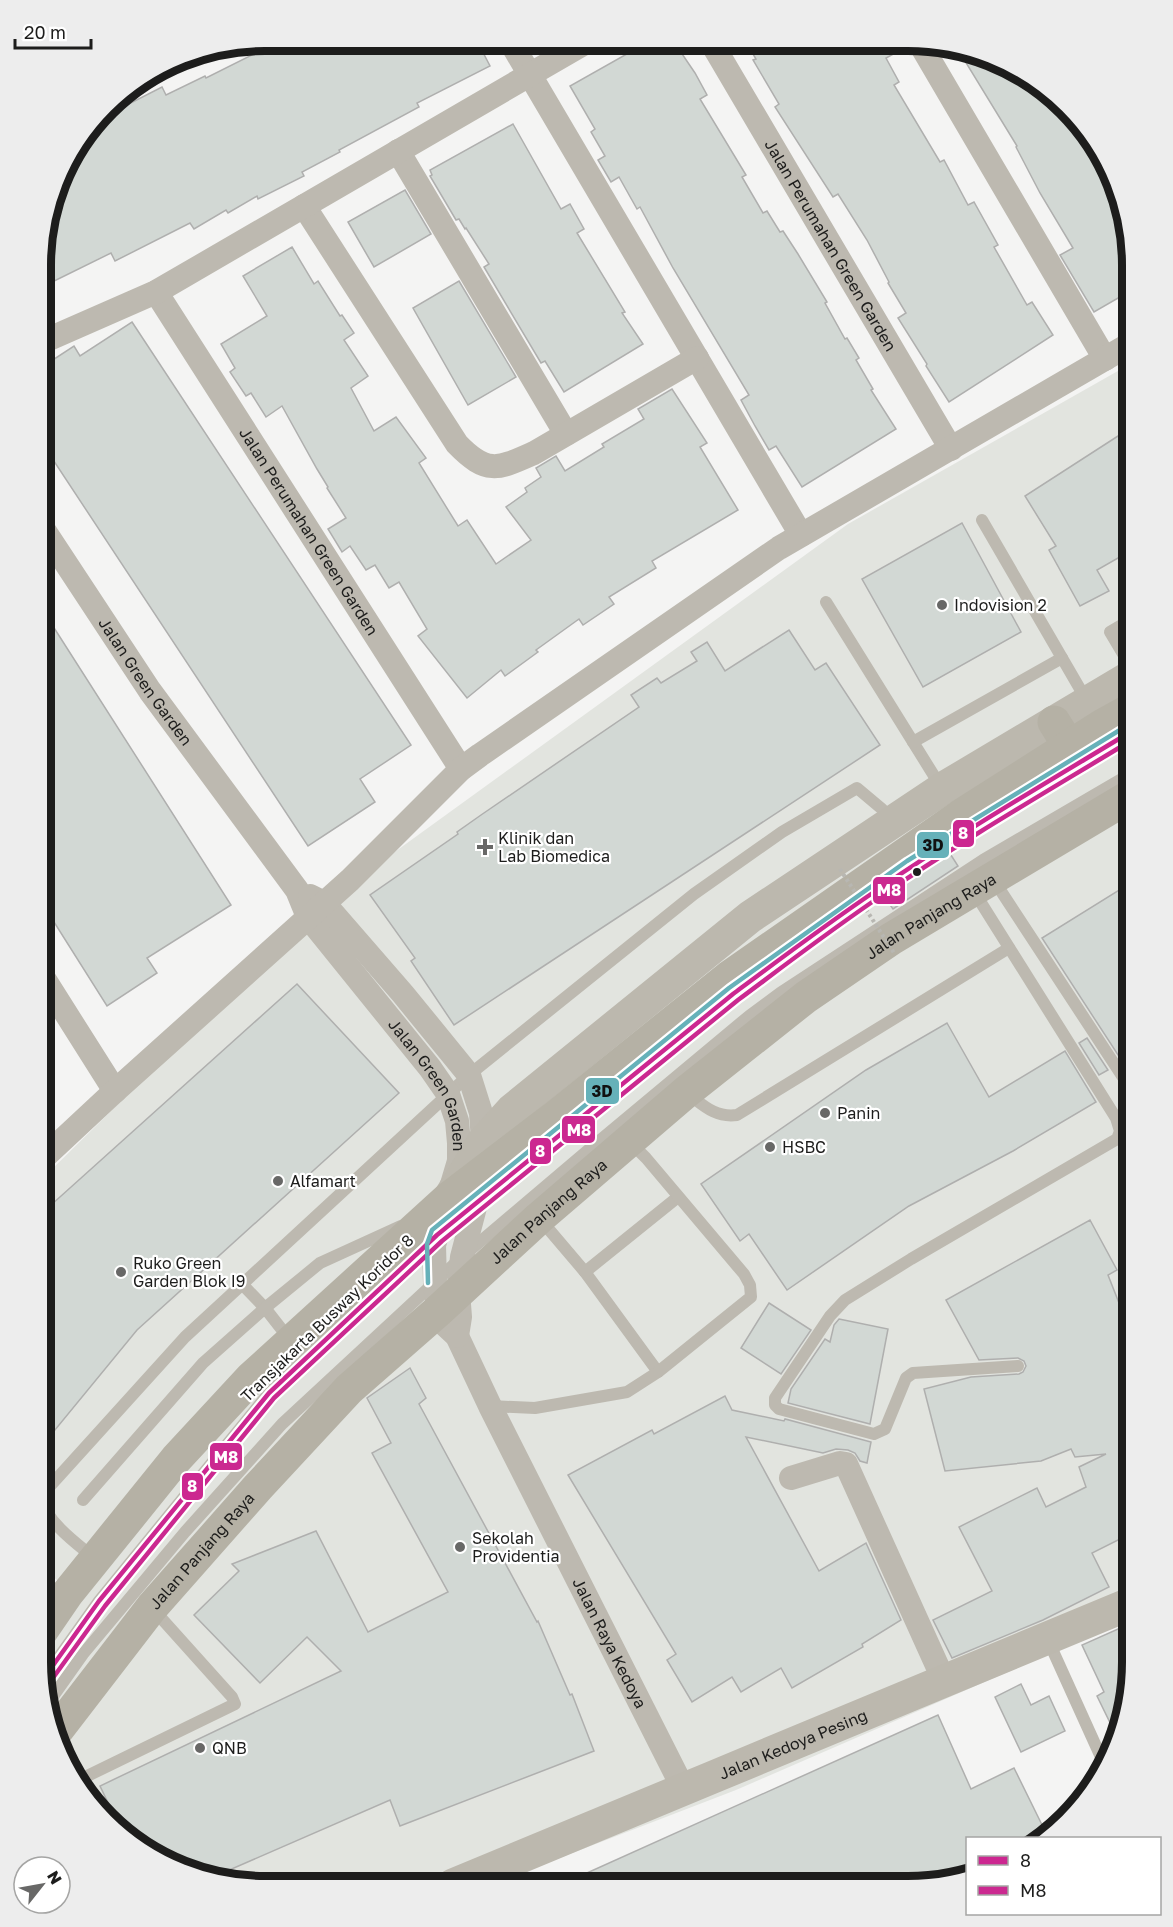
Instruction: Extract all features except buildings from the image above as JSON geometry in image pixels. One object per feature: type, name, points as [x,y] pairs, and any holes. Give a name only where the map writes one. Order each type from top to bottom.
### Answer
[{"type":"main road","points":[[51,1617],[176,1459],[251,1378],[461,1192],[729,977],[911,849],[1062,734],[1088,702],[1122,682]]},
{"type":"main road","points":[[461,1192],[512,1110],[750,917],[942,789],[1062,734],[1122,713]]},
{"type":"main road","name":"Jalan Panjang Raya","points":[[61,1726],[152,1607],[258,1487],[349,1389],[447,1305],[539,1218],[686,1092],[806,997],[891,939],[1122,801]]},
{"type":"main road","name":"Jalan Kedoya Pesing","points":[[474,1876],[683,1788],[945,1683],[1122,1607]]},
{"type":"street","points":[[516,51],[801,535]]},
{"type":"street","points":[[51,338],[156,292],[571,51]]},
{"type":"street","name":"Jalan Perumahan Green Garden","points":[[716,51],[951,449]]},
{"type":"street","points":[[924,51],[1105,359]]},
{"type":"street","points":[[398,151],[566,434]]},
{"type":"street","points":[[304,206],[457,444],[471,459],[491,467],[510,463],[534,453],[697,358]]},
{"type":"street","name":"Jalan Perumahan Green Garden","points":[[156,292],[461,769]]},
{"type":"street","points":[[51,1151],[350,880],[461,769],[737,575],[801,535],[1122,350]]},
{"type":"street","name":"Jalan Green Garden","points":[[51,541],[150,691],[297,890],[403,994],[469,1075],[482,1113],[461,1192],[434,1245],[447,1305]]},
{"type":"street","name":"Jalan Green Garden","points":[[316,910],[448,1094],[457,1121],[462,1257],[447,1305]]},
{"type":"street","points":[[51,991],[115,1091]]},
{"type":"street","name":"Jalan Raya Kedoya","points":[[447,1305],[490,1406],[683,1788]]},
{"type":"street","points":[[791,1478],[840,1463],[846,1464],[945,1683]]},
{"type":"lane","points":[[982,520],[1088,702]]},
{"type":"lane","points":[[826,602],[942,789]]},
{"type":"lane","points":[[1122,625],[1110,632],[1122,652]]},
{"type":"lane","points":[[913,742],[1062,658]]},
{"type":"lane","name":"Transjakarta Busway Koridor 8","points":[[51,1668],[106,1592],[269,1393],[461,1192],[577,1122],[733,994],[876,890],[970,829],[1122,737]]},
{"type":"lane","points":[[462,1257],[632,1113],[780,993],[983,860],[1122,779]]},
{"type":"lane","points":[[51,1487],[185,1337],[242,1284],[469,1075],[694,894],[782,832],[857,788],[882,808],[892,822]]},
{"type":"lane","points":[[982,884],[1009,948],[1116,1118],[1120,1131],[1117,1139],[845,1300],[830,1316],[775,1398],[775,1405],[779,1409],[874,1434],[885,1429],[906,1378],[913,1373],[1018,1366]]},
{"type":"lane","points":[[982,884],[1122,1077]]},
{"type":"lane","points":[[686,1092],[714,1113],[725,1116],[737,1115],[1009,948]]},
{"type":"lane","points":[[490,1406],[535,1408],[627,1392],[658,1372],[751,1297],[750,1284],[744,1274],[629,1141]]},
{"type":"lane","points":[[83,1500],[203,1363],[320,1263],[461,1192]]},
{"type":"lane","points":[[585,1272],[678,1197]]},
{"type":"lane","points":[[539,1218],[585,1272],[658,1372]]},
{"type":"lane","points":[[242,1284],[291,1341]]},
{"type":"lane","points":[[54,1695],[82,1654],[185,1532],[282,1424],[447,1305]]},
{"type":"lane","points":[[51,1518],[96,1559]]},
{"type":"lane","points":[[84,1776],[235,1704],[232,1697],[166,1620],[152,1607]]},
{"type":"lane","points":[[1047,1639],[1100,1756]]},
{"type":"path","points":[[840,869],[894,953]]},
{"type":"shaded area","points":[[1122,369],[1122,1622],[736,1790],[512,1876],[251,1876],[210,1869],[170,1854],[146,1840],[124,1823],[95,1792],[67,1744],[55,1704],[51,1676],[51,1597],[60,1583],[51,1574],[51,1170],[316,909],[848,524]]},
{"type":"transit line","name":"3D","points":[[428,1283],[427,1244],[432,1230],[729,988],[907,861],[1122,729]]},
{"type":"transit line","name":"8","points":[[51,1668],[99,1601],[269,1393],[437,1235],[733,994],[804,941],[940,848],[1122,737]]},
{"type":"transit line","name":"M8","points":[[52,1680],[105,1606],[274,1398],[442,1241],[738,1000],[827,934],[943,855],[1122,746]]},
{"type":"place","name":"Indovision 2","points":[[942,605]]},
{"type":"place","name":"Klinik dan Lab Biomedica","points":[[485,847]]},
{"type":"place","name":"Panin","points":[[825,1113]]},
{"type":"place","name":"HSBC","points":[[770,1147]]},
{"type":"place","name":"Alfamart","points":[[278,1181]]},
{"type":"place","name":"Ruko Green Garden Blok I9","points":[[121,1272]]},
{"type":"place","name":"Sekolah Providentia","points":[[460,1547]]},
{"type":"place","name":"QNB","points":[[200,1748]]}]
